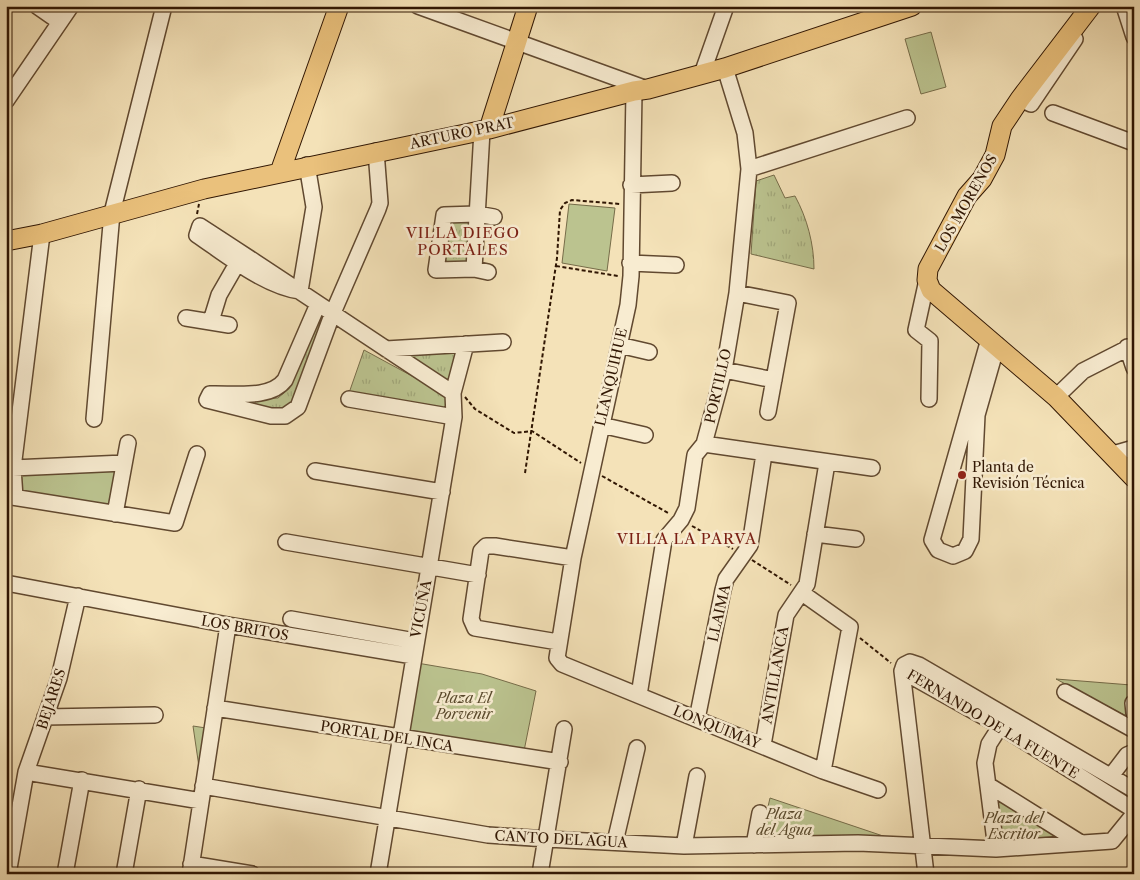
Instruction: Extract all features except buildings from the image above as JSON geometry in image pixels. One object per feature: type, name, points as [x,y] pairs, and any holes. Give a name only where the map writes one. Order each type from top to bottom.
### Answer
[{"type":"main road","points":[[280,172],[339,6]]},
{"type":"main road","points":[[486,130],[528,6]]},
{"type":"main road","name":"ARTURO PRAT","points":[[6,241],[42,234],[204,188],[307,165],[486,130],[641,90],[725,68],[912,6]]},
{"type":"main road","name":"LOS MORENOS","points":[[927,280],[928,269],[966,196],[982,179],[995,155],[1002,126],[1025,102],[1088,11]]},
{"type":"main road","points":[[927,280],[931,290],[1056,397],[1113,454],[1134,478]]},
{"type":"street","points":[[37,6],[60,22]]},
{"type":"street","points":[[6,101],[71,6]]},
{"type":"street","points":[[94,420],[112,213],[164,6]]},
{"type":"street","points":[[418,6],[516,41],[641,90]]},
{"type":"street","points":[[702,74],[726,6]]},
{"type":"street","points":[[1124,6],[1134,37]]},
{"type":"street","name":"PORTILLO","points":[[639,695],[664,540],[681,520],[687,508],[695,455],[704,444],[724,370],[737,293],[749,169],[745,133],[725,68]]},
{"type":"street","name":"LLANQUIHUE","points":[[558,660],[558,642],[573,558],[600,426],[628,305],[631,185],[641,90]]},
{"type":"street","points":[[1053,113],[1134,143]]},
{"type":"street","points":[[749,169],[907,118]]},
{"type":"street","points":[[486,130],[477,214],[481,270],[436,270],[444,215],[477,214],[494,217]]},
{"type":"street","points":[[318,304],[285,380],[280,387],[271,392],[210,394],[207,398],[209,402],[272,416],[285,416],[292,413],[298,407],[332,315],[380,203],[376,151]]},
{"type":"street","points":[[300,291],[314,207],[307,165]]},
{"type":"street","points":[[631,185],[672,183]]},
{"type":"street","points":[[198,230],[240,258],[300,291],[332,315],[454,390]]},
{"type":"street","points":[[42,234],[10,496],[172,524],[177,522],[197,454]]},
{"type":"street","points":[[211,321],[220,295],[240,258]]},
{"type":"street","points":[[630,270],[676,265]]},
{"type":"street","points":[[927,280],[916,330],[930,341],[929,399]]},
{"type":"street","points":[[737,293],[788,303],[768,412]]},
{"type":"street","points":[[186,318],[211,321],[229,326]]},
{"type":"street","points":[[386,349],[503,342]]},
{"type":"street","points":[[993,342],[978,415],[971,539],[965,551],[952,556],[938,550],[932,540],[993,342]]},
{"type":"street","name":"VICUÑA","points":[[378,874],[399,738],[454,417],[454,390],[466,344]]},
{"type":"street","points":[[619,345],[649,352]]},
{"type":"street","points":[[1056,397],[1083,371],[1130,346],[1134,368]]},
{"type":"street","points":[[724,370],[774,380]]},
{"type":"street","points":[[349,399],[454,417]]},
{"type":"street","points":[[600,426],[645,435]]},
{"type":"street","points":[[116,514],[128,443]]},
{"type":"street","points":[[704,444],[872,468]]},
{"type":"street","points":[[1113,454],[1134,448]]},
{"type":"street","name":"LLAIMA","points":[[697,719],[726,579],[750,545],[764,454]]},
{"type":"street","points":[[14,468],[124,463]]},
{"type":"street","name":"ANTILLANCA","points":[[763,746],[786,615],[806,584],[827,463]]},
{"type":"street","points":[[315,470],[442,492]]},
{"type":"street","points":[[815,534],[856,539]]},
{"type":"street","points":[[286,542],[478,574]]},
{"type":"street","points":[[558,642],[474,628],[471,619],[482,551],[486,546],[573,558]]},
{"type":"street","points":[[6,583],[78,596]]},
{"type":"street","points":[[802,592],[850,627],[823,771]]},
{"type":"street","name":"LOS BRITOS","points":[[78,596],[228,626],[414,648]]},
{"type":"street","name":"BEJARES","points":[[8,874],[26,772],[59,678],[78,596]]},
{"type":"street","points":[[292,620],[414,648]]},
{"type":"street","points":[[228,626],[190,869],[252,874]]},
{"type":"street","name":"LONQUIMAY","points":[[558,660],[562,664],[823,771],[878,790]]},
{"type":"street","points":[[902,671],[926,874]]},
{"type":"street","name":"FERNANDO DE LA FUENTE","points":[[902,671],[1004,721],[1111,776],[1134,790]]},
{"type":"street","points":[[1065,692],[1134,730]]},
{"type":"street","points":[[1134,703],[1134,713]]},
{"type":"street","name":"PORTAL DEL INCA","points":[[215,708],[560,762]]},
{"type":"street","points":[[45,717],[155,715]]},
{"type":"street","points":[[996,849],[984,763],[986,752],[1004,721]]},
{"type":"street","name":"FERNANDO DE LA FUENTE","points":[[1004,721],[1134,812]]},
{"type":"street","points":[[540,874],[564,730]]},
{"type":"street","points":[[615,842],[637,748]]},
{"type":"street","points":[[1111,776],[1127,755],[1134,752]]},
{"type":"street","name":"CANTO DEL AGUA","points":[[26,772],[139,789],[202,794],[386,819],[488,835],[684,846],[858,843],[996,849],[1112,841],[1134,812]]},
{"type":"street","points":[[684,846],[697,776]]},
{"type":"street","points":[[65,874],[82,780]]},
{"type":"street","points":[[988,785],[1081,843]]},
{"type":"street","points":[[124,874],[139,789]]},
{"type":"street","points":[[754,845],[760,813]]},
{"type":"path","points":[[198,230],[197,213],[204,188]]},
{"type":"path","points":[[525,473],[556,266],[560,210],[565,203],[572,200],[631,205]]},
{"type":"path","points":[[556,266],[600,274],[630,270]]},
{"type":"path","points":[[454,390],[475,409],[514,433],[532,431],[591,469],[744,555],[802,592]]},
{"type":"path","points":[[850,627],[860,639],[902,671]]},
{"type":"green space","points":[[931,32],[946,87],[921,94],[905,39]]},
{"type":"green space","points":[[774,175],[785,198],[795,196],[803,213],[811,241],[814,269],[751,254],[756,181]]},
{"type":"green space","points":[[569,204],[615,208],[607,271],[562,263]]},
{"type":"green space","points":[[447,219],[470,220],[467,266],[439,266]]},
{"type":"green space","points":[[318,311],[329,315],[294,404],[277,410],[267,410],[246,407],[218,399],[278,398],[286,391]]},
{"type":"green space","points":[[459,348],[453,385],[401,353]]},
{"type":"green space","points":[[364,350],[447,395],[445,412],[349,393]]},
{"type":"green space","points":[[116,469],[110,506],[21,491],[21,472]]},
{"type":"green space","name":"Plaza El Porvenir","points":[[417,663],[482,674],[536,691],[524,751],[406,732]]},
{"type":"green space","points":[[1056,679],[1131,685],[1130,718]]},
{"type":"green space","points":[[193,726],[206,728],[199,767]]},
{"type":"green space","name":"Plaza del Escritor","points":[[990,790],[1073,841],[998,845]]},
{"type":"green space","name":"Plaza del Agua","points":[[770,798],[895,840],[760,841]]},
{"type":"place","name":"Planta de Revisión Técnica","points":[[962,475]]},
{"type":"district","name":"VILLA DIEGO PORTALES","points":[[463,240]]},
{"type":"district","name":"VILLA LA PARVA","points":[[687,538]]}]
